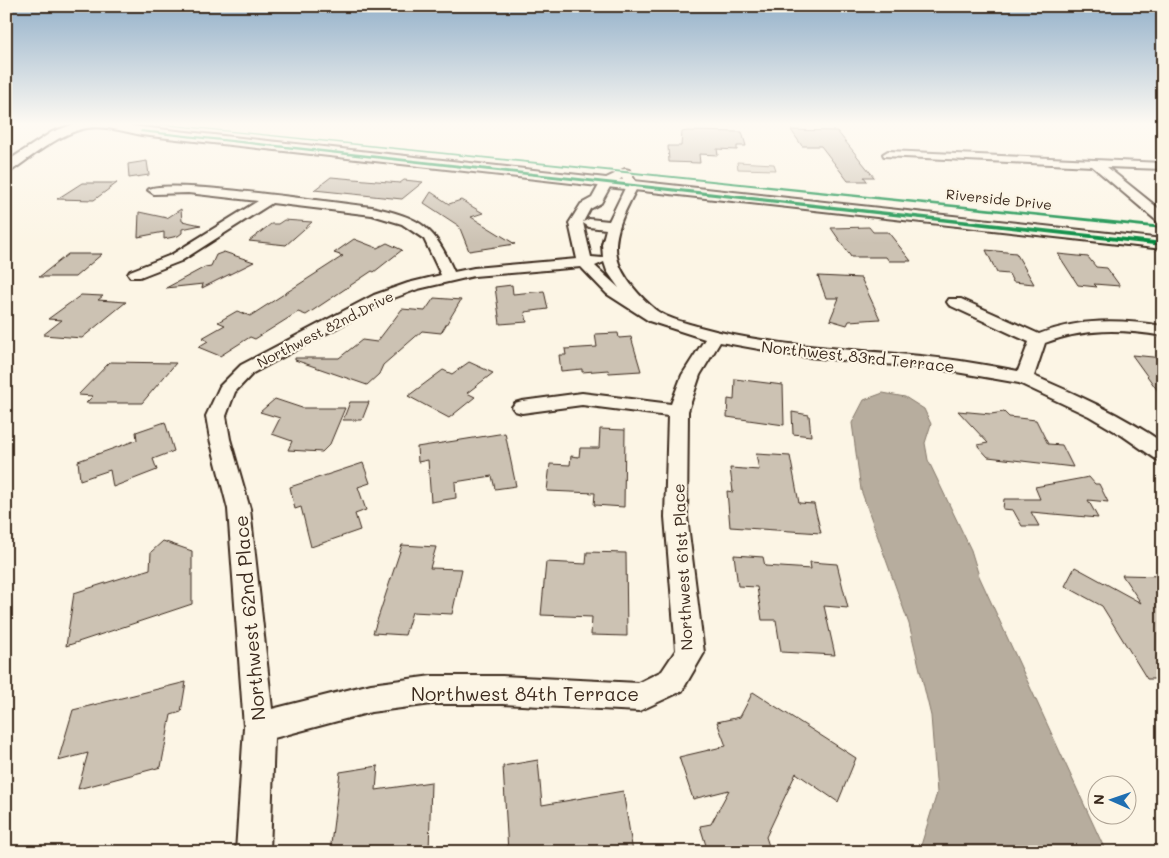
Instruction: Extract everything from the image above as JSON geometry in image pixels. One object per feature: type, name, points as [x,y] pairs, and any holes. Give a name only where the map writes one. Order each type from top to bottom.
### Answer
[{"type":"street","name":"Riverside Drive","points":[[441,163],[632,186],[1163,244]]},
{"type":"street","name":"Riverside Drive","points":[[529,163],[1163,228]]},
{"type":"street","points":[[1095,163],[1163,219]]},
{"type":"street","points":[[1096,163],[1163,166]]},
{"type":"street","points":[[613,226],[585,229],[576,223],[585,207],[597,200],[606,183],[625,172],[632,186],[621,205],[613,226],[608,248],[610,261],[627,289],[655,318]]},
{"type":"street","points":[[154,190],[188,189],[401,217],[433,242],[448,277]]},
{"type":"street","points":[[134,274],[176,258],[268,200]]},
{"type":"street","points":[[585,229],[585,262]]},
{"type":"street","name":"Northwest 82nd Drive","points":[[227,390],[247,369],[380,298],[413,286],[474,272],[610,261]]},
{"type":"street","name":"Northwest 83rd Terrace","points":[[585,262],[616,295],[655,318],[715,337],[749,345],[810,353],[912,360],[971,367],[1024,378],[1089,407],[1146,441],[1163,454]]},
{"type":"street","points":[[955,302],[1038,340]]},
{"type":"street","points":[[1024,378],[1038,340],[1059,331],[1093,326],[1134,326],[1163,331]]},
{"type":"street","name":"Northwest 61st Place","points":[[672,681],[690,653],[676,517],[678,411],[691,375],[715,337]]},
{"type":"street","name":"Northwest 62nd Place","points":[[227,390],[216,416],[220,439],[239,509],[260,728],[252,852]]},
{"type":"street","points":[[522,407],[582,400],[678,411]]},
{"type":"street","name":"Northwest 84th Terrace","points":[[260,728],[371,698],[432,690],[502,690],[639,697],[672,681]]},
{"type":"shaded area","points":[[737,163],[756,163],[774,164],[776,170],[738,169]]},
{"type":"shaded area","points":[[883,393],[905,397],[924,409],[931,424],[925,443],[928,460],[971,550],[979,576],[1086,809],[1086,826],[1094,826],[1106,852],[919,852],[937,793],[931,716],[909,624],[861,490],[852,423],[864,400]]},
{"type":"building","points":[[147,163],[149,175],[129,178],[128,164]]},
{"type":"building","points":[[834,163],[863,163],[874,177],[864,177],[867,181],[848,181]]},
{"type":"building","points":[[331,177],[400,183],[404,180],[423,182],[402,199],[314,190]]},
{"type":"building","points":[[82,183],[117,183],[94,200],[57,199]]},
{"type":"building","points":[[431,192],[449,204],[461,200],[483,213],[471,217],[515,244],[469,251],[459,226],[424,203]]},
{"type":"building","points":[[181,209],[182,221],[201,225],[182,229],[182,233],[178,236],[164,239],[164,232],[138,237],[139,212],[167,218]]},
{"type":"building","points":[[284,220],[312,222],[286,245],[249,241],[271,224],[278,224]]},
{"type":"building","points":[[869,227],[873,232],[888,232],[911,261],[889,261],[886,257],[851,257],[831,228]]},
{"type":"building","points":[[354,239],[377,248],[387,243],[402,250],[374,272],[372,271],[306,315],[298,312],[255,339],[250,337],[220,356],[198,347],[208,341],[202,338],[225,325],[218,322],[237,311],[250,316],[343,256],[334,253]]},
{"type":"building","points":[[986,250],[1016,253],[1034,284],[1013,282],[1009,274],[997,273]]},
{"type":"building","points":[[224,252],[254,262],[202,288],[203,284],[166,288],[205,267],[211,266],[216,255]]},
{"type":"building","points":[[68,254],[102,254],[75,277],[39,277]]},
{"type":"building","points":[[1058,254],[1088,257],[1096,267],[1107,268],[1120,286],[1094,284],[1097,287],[1078,285]]},
{"type":"building","points":[[818,276],[861,278],[880,319],[849,321],[847,325],[830,320],[839,298],[826,298]]},
{"type":"building","points":[[512,285],[513,294],[544,291],[548,309],[525,312],[527,322],[500,324],[495,287]]},
{"type":"building","points":[[81,295],[103,296],[98,300],[126,302],[82,338],[43,335],[62,320],[48,319]]},
{"type":"building","points":[[434,298],[461,300],[441,333],[422,331],[383,365],[379,374],[367,385],[295,360],[295,358],[339,358],[362,340],[377,342],[402,309],[425,311]]},
{"type":"building","points":[[618,333],[619,338],[631,337],[641,371],[609,373],[608,370],[582,372],[582,369],[561,371],[559,355],[566,355],[565,349],[597,347],[595,334]]},
{"type":"building","points":[[1132,355],[1163,358],[1163,398]]},
{"type":"building","points":[[110,362],[176,363],[142,403],[86,403],[93,396],[78,395]]},
{"type":"building","points":[[469,362],[493,373],[467,393],[475,397],[449,418],[408,396],[443,370],[452,374]]},
{"type":"building","points":[[735,379],[783,385],[784,425],[727,417],[728,399],[734,400]]},
{"type":"building","points":[[275,399],[302,408],[345,408],[330,444],[322,452],[288,450],[292,441],[272,434],[280,418],[260,412]]},
{"type":"building","points":[[350,402],[369,402],[362,420],[343,420]]},
{"type":"building","points":[[958,411],[991,414],[1004,412],[1009,417],[1036,420],[1048,444],[1062,445],[1073,467],[988,457],[977,445],[988,443]]},
{"type":"building","points":[[792,412],[809,415],[811,436],[793,434]]},
{"type":"building","points":[[165,422],[174,451],[153,459],[157,470],[113,487],[110,470],[80,480],[78,461],[137,440],[136,432]]},
{"type":"building","points":[[600,429],[625,430],[624,507],[594,505],[595,493],[547,491],[550,464],[570,465],[571,456],[579,457],[580,448],[599,448]]},
{"type":"building","points":[[505,433],[516,486],[495,489],[492,476],[455,482],[456,498],[431,502],[428,460],[418,462],[417,447]]},
{"type":"building","points":[[756,454],[790,456],[799,503],[814,504],[821,533],[730,527],[727,491],[733,492],[730,468],[759,470]]},
{"type":"building","points":[[363,463],[370,483],[358,487],[366,510],[355,514],[360,530],[311,547],[301,507],[295,509],[290,487]]},
{"type":"building","points":[[1089,477],[1095,484],[1099,484],[1108,502],[1088,500],[1098,518],[1031,512],[1039,526],[1022,526],[1013,510],[1003,509],[1004,499],[1040,499],[1035,487]]},
{"type":"building","points":[[163,541],[192,551],[192,604],[66,646],[74,593],[150,569],[151,552]]},
{"type":"building","points":[[402,545],[436,547],[430,568],[462,569],[452,614],[412,612],[405,635],[373,633]]},
{"type":"building","points":[[587,552],[626,553],[627,636],[591,635],[592,617],[541,615],[546,562],[586,564]]},
{"type":"building","points":[[734,555],[763,557],[765,566],[811,569],[810,562],[837,564],[848,608],[824,606],[835,655],[781,652],[776,620],[762,620],[757,587],[738,586]]},
{"type":"building","points":[[1075,567],[1141,603],[1122,575],[1163,576],[1163,679],[1147,679],[1102,606],[1065,586]]},
{"type":"building","points":[[186,682],[181,712],[171,715],[161,767],[78,789],[88,753],[58,761],[73,710]]},
{"type":"building","points":[[753,692],[856,758],[838,802],[796,773],[766,837],[771,852],[708,852],[700,826],[711,824],[729,790],[693,799],[679,757],[726,746],[717,722],[740,717]]},
{"type":"building","points":[[538,760],[542,805],[623,791],[633,852],[508,852],[503,766]]},
{"type":"building","points":[[378,766],[376,790],[431,782],[429,852],[330,852],[340,772]]},
{"type":"cycle path","points":[[431,163],[1163,244]]},
{"type":"cycle path","points":[[534,163],[1163,228]]}]
